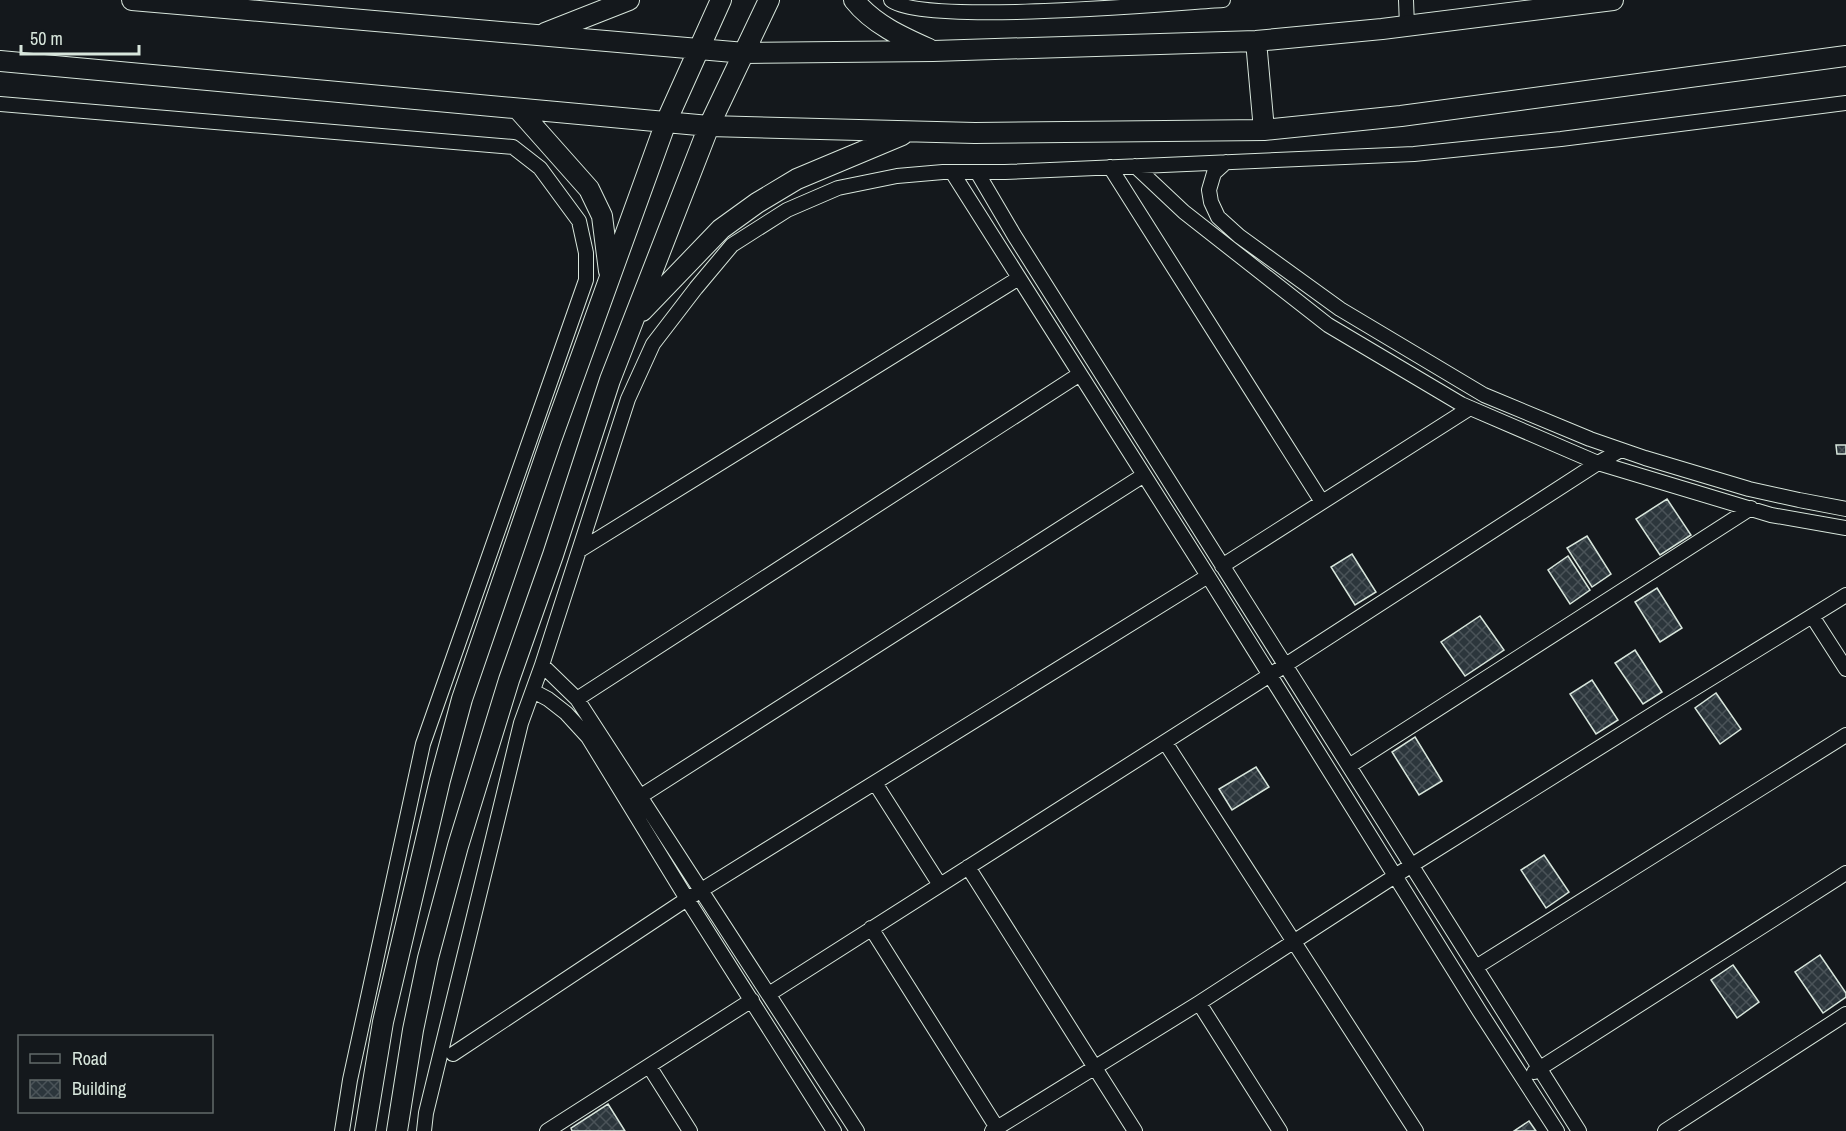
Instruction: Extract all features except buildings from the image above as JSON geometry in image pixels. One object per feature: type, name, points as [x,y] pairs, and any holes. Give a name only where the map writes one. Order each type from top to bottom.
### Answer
[{"type":"main road","points":[[132,0],[745,53],[933,51],[1257,41],[1407,26],[1613,0]]},
{"type":"main road","points":[[540,35],[629,0]]},
{"type":"main road","points":[[365,1131],[383,1022],[440,780],[462,699],[551,441],[666,122],[721,0]]},
{"type":"main road","points":[[397,1131],[413,1030],[428,958],[458,846],[509,680],[553,555],[610,380],[709,126],[769,0]]},
{"type":"main road","points":[[854,0],[877,21],[899,36],[933,51]]},
{"type":"main road","points":[[1257,41],[1264,130]]},
{"type":"main road","points":[[0,60],[709,126],[987,133],[1264,130],[1401,116],[1846,56]]},
{"type":"main road","points":[[518,109],[589,189],[602,216],[610,277]]},
{"type":"main road","points":[[634,318],[721,229],[757,203],[796,178],[910,132]]},
{"type":"street","points":[[891,0],[896,5],[935,11],[980,13],[1223,0]]},
{"type":"street","points":[[1072,9],[1084,0]]},
{"type":"street","points":[[1406,0],[1407,26]]},
{"type":"street","points":[[424,1131],[426,1113],[521,723],[628,399],[653,345],[732,245],[787,210],[838,188],[897,176],[1414,154],[1561,139],[1846,103]]},
{"type":"street","points":[[0,104],[513,147],[540,168],[579,221],[586,253],[586,280],[423,744],[350,1080],[342,1131]]},
{"type":"street","points":[[1226,162],[1214,173],[1209,190],[1211,202],[1218,217],[1239,236],[1340,309],[1484,395],[1621,450],[1749,489],[1846,509]]},
{"type":"street","points":[[1135,166],[1184,212],[1328,326],[1470,408],[1598,463],[1771,515],[1846,528]]},
{"type":"street","points":[[1110,167],[1322,502]]},
{"type":"street","points":[[952,172],[1557,1131]]},
{"type":"street","points":[[977,172],[1014,235],[1579,1131]]},
{"type":"street","points":[[580,550],[1019,278]]},
{"type":"street","points":[[577,699],[1080,374]]},
{"type":"street","points":[[1222,566],[1470,408]]},
{"type":"street","points":[[769,994],[1621,450]]},
{"type":"street","points":[[640,796],[1144,475]]},
{"type":"street","points":[[1349,766],[1751,508]]},
{"type":"street","points":[[453,1054],[687,899],[1208,576]]},
{"type":"street","points":[[871,928],[996,1130],[1655,712],[1846,596]]},
{"type":"street","points":[[1812,616],[1846,669]]},
{"type":"street","points":[[542,665],[577,699],[857,1131]]},
{"type":"street","points":[[533,691],[549,699],[566,713],[588,737],[687,899],[834,1131]]},
{"type":"street","points":[[1476,967],[1846,735]]},
{"type":"street","points":[[1165,742],[1416,1131]]},
{"type":"street","points":[[875,783],[940,885]]},
{"type":"street","points":[[968,867],[1135,1131]]},
{"type":"street","points":[[1523,1079],[1846,873]]},
{"type":"street","points":[[550,1130],[752,1000]]},
{"type":"street","points":[[1199,1003],[1280,1131]]},
{"type":"street","points":[[1665,1131],[1846,1014]]},
{"type":"street","points":[[649,1066],[690,1131]]}]
